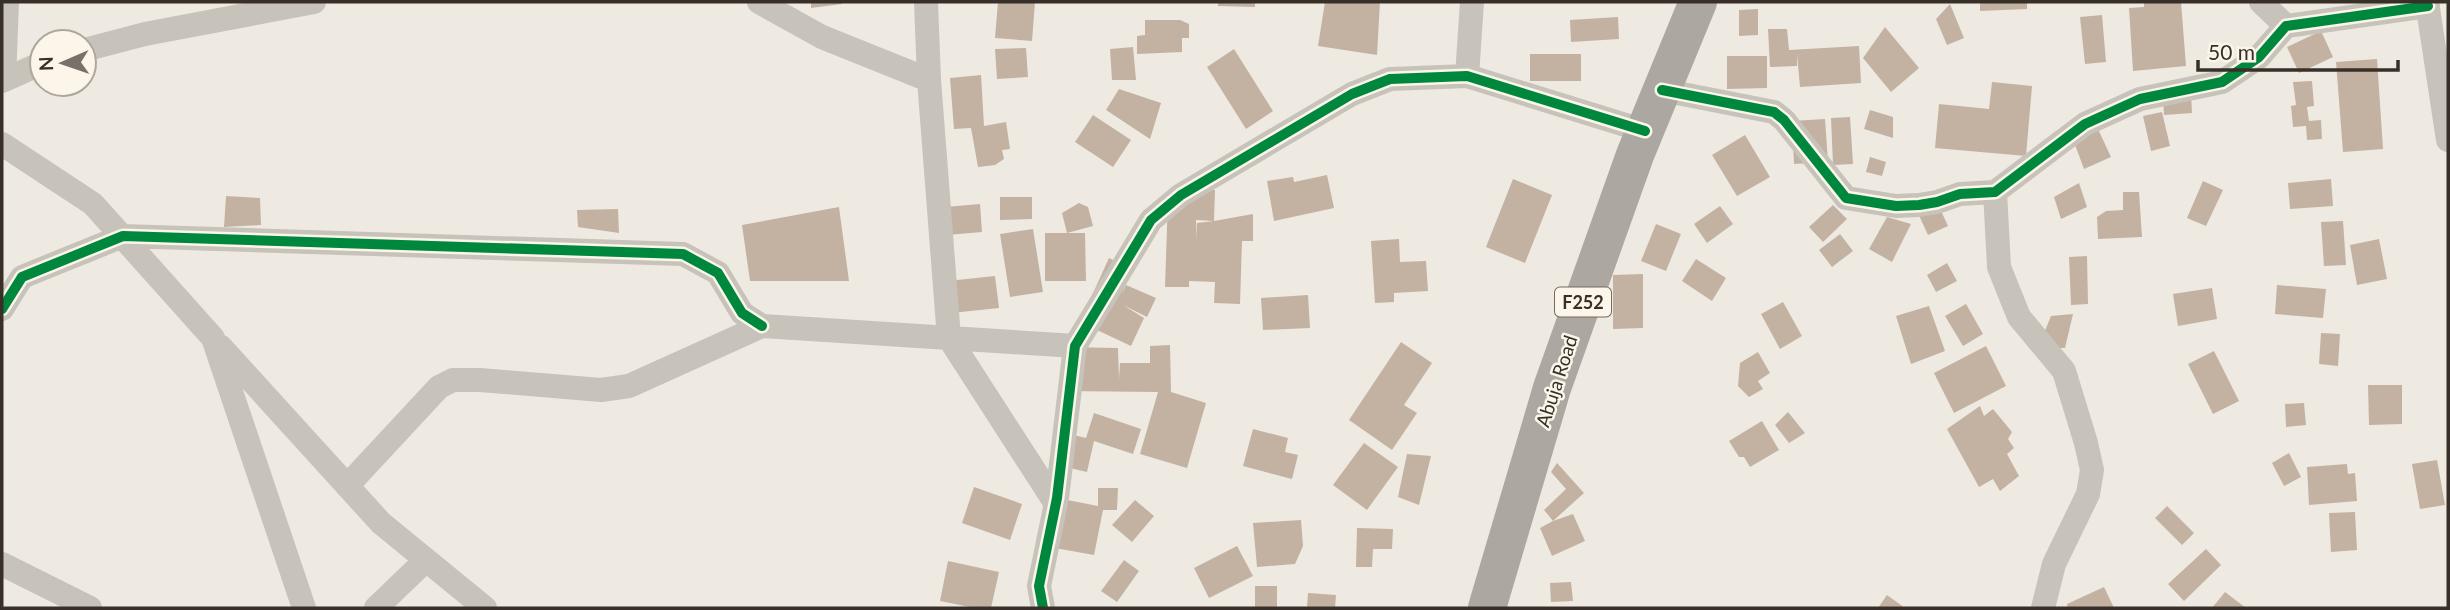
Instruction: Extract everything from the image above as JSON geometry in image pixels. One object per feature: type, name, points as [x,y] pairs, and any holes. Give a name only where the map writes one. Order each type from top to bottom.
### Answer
[{"type":"main road","name":"Abuja Road","points":[[1487,608],[1552,388],[1645,131],[1698,2]]},
{"type":"street","points":[[7,2],[3,81],[28,70]]},
{"type":"street","points":[[98,46],[145,34],[314,2]]},
{"type":"street","points":[[759,2],[821,37],[929,80]]},
{"type":"street","points":[[926,2],[929,80],[948,338],[1056,504]]},
{"type":"street","points":[[1467,76],[1472,2]]},
{"type":"street","points":[[2260,2],[2286,26]]},
{"type":"street","points":[[1662,90],[1773,113],[1784,120],[1846,198],[1896,206],[1919,205],[1960,194],[1995,192],[2085,124],[2140,99],[2222,82],[2259,57],[2286,26],[2428,4],[2448,141]]},
{"type":"street","points":[[1043,608],[1039,586],[1056,504],[1075,346],[1151,220],[1181,195],[1352,94],[1390,79],[1467,76],[1645,131]]},
{"type":"street","points":[[2,144],[93,205],[381,523],[485,608]]},
{"type":"street","points":[[1995,192],[1999,267],[2019,317],[2064,371],[2087,443],[2092,470],[2088,494],[2054,564],[2043,608]]},
{"type":"street","points":[[2,309],[22,277],[123,236],[683,254],[718,273],[742,313],[762,326]]},
{"type":"street","points":[[347,486],[439,387],[453,380],[601,390],[629,386],[762,326],[1075,346]]},
{"type":"street","points":[[213,338],[304,608]]},
{"type":"street","points":[[376,608],[426,560]]},
{"type":"street","points":[[2,564],[90,608]]},
{"type":"building","points":[[811,2],[842,2],[842,4],[811,8]]},
{"type":"building","points":[[998,2],[1035,2],[1032,41],[995,38]]},
{"type":"building","points":[[1218,2],[1255,2],[1255,7],[1218,6]]},
{"type":"building","points":[[1325,2],[1380,2],[1377,55],[1318,46]]},
{"type":"building","points":[[1980,2],[2027,2],[2027,9],[1980,11]]},
{"type":"building","points":[[2144,2],[2181,2],[2186,66],[2133,71],[2129,8],[2144,7]]},
{"type":"building","points":[[1950,4],[1964,38],[1947,45],[1936,19]]},
{"type":"building","points":[[1758,9],[1758,35],[1739,36],[1739,10]]},
{"type":"building","points":[[2102,15],[2106,62],[2085,64],[2080,17]]},
{"type":"building","points":[[1618,17],[1619,39],[1571,42],[1570,20]]},
{"type":"building","points":[[1145,20],[1180,20],[1189,24],[1189,38],[1182,38],[1182,52],[1137,54],[1137,36],[1145,35]]},
{"type":"building","points":[[1885,27],[1919,68],[1891,92],[1863,58]]},
{"type":"building","points":[[1768,29],[1787,29],[1789,50],[1859,46],[1861,83],[1800,87],[1797,54],[1797,66],[1770,67]]},
{"type":"building","points":[[2321,31],[2333,57],[2299,73],[2287,47]]},
{"type":"building","points":[[1133,47],[1136,80],[1112,80],[1110,49]]},
{"type":"building","points":[[1026,48],[1028,77],[997,79],[995,49]]},
{"type":"building","points":[[1234,49],[1273,111],[1246,129],[1207,67]]},
{"type":"building","points":[[1530,54],[1581,54],[1581,81],[1530,81]]},
{"type":"building","points":[[1727,56],[1767,56],[1767,88],[1727,89]]},
{"type":"building","points":[[2377,59],[2383,149],[2343,152],[2336,62]]},
{"type":"building","points":[[981,75],[984,126],[1006,122],[1010,149],[1002,150],[1004,159],[995,165],[978,167],[971,128],[954,129],[950,78]]},
{"type":"building","points":[[2312,81],[2314,106],[2307,107],[2309,121],[2321,120],[2322,139],[2307,140],[2306,126],[2293,127],[2291,106],[2296,105],[2293,82]]},
{"type":"building","points":[[1992,82],[2032,86],[2026,156],[1935,148],[1939,104],[1989,109]]},
{"type":"building","points":[[1119,89],[1161,103],[1150,139],[1106,110]]},
{"type":"building","points":[[2191,94],[2192,113],[2164,115],[2163,97]]},
{"type":"building","points":[[1870,110],[1893,117],[1893,138],[1864,129]]},
{"type":"building","points":[[2162,112],[2170,146],[2151,151],[2143,116]]},
{"type":"building","points":[[2091,114],[2111,157],[2084,169],[2071,134]]},
{"type":"building","points":[[1093,115],[1131,140],[1113,167],[1075,142]]},
{"type":"building","points":[[1850,117],[1853,164],[1833,165],[1831,118]]},
{"type":"building","points":[[1825,119],[1828,162],[1794,164],[1792,121]]},
{"type":"building","points":[[1745,135],[1770,177],[1737,196],[1712,155]]},
{"type":"building","points":[[1870,157],[1886,162],[1882,176],[1866,172]]},
{"type":"building","points":[[1327,175],[1334,208],[1274,221],[1267,181],[1293,177],[1294,182]]},
{"type":"building","points":[[1513,179],[1552,195],[1525,263],[1486,247]]},
{"type":"building","points":[[2331,179],[2333,206],[2290,209],[2288,183]]},
{"type":"building","points":[[2203,181],[2223,190],[2206,226],[2187,218]]},
{"type":"building","points":[[2079,183],[2087,207],[2061,219],[2054,197]]},
{"type":"building","points":[[1192,189],[1215,190],[1214,221],[1253,214],[1253,241],[1242,241],[1240,304],[1214,303],[1215,282],[1189,281],[1189,287],[1165,287],[1168,198]],"holes":[[[1196,220],[1214,221],[1197,223],[1197,240]]]},
{"type":"building","points":[[2123,192],[2139,192],[2142,237],[2098,239],[2097,217],[2106,211],[2123,210]]},
{"type":"building","points":[[226,196],[260,198],[261,225],[224,227]]},
{"type":"building","points":[[1000,197],[1032,197],[1032,219],[1000,220]]},
{"type":"building","points":[[1937,202],[1948,226],[1928,235],[1917,211]]},
{"type":"building","points":[[1079,203],[1088,207],[1093,226],[1067,233],[1062,213]]},
{"type":"building","points":[[980,204],[982,232],[936,236],[934,208]]},
{"type":"building","points":[[1833,205],[1847,219],[1823,242],[1809,227]]},
{"type":"building","points":[[1720,206],[1733,224],[1707,243],[1694,224]]},
{"type":"building","points":[[839,207],[849,281],[750,281],[742,225]]},
{"type":"building","points":[[618,209],[619,233],[578,227],[577,210]]},
{"type":"building","points":[[1887,217],[1911,224],[1892,262],[1869,249]]},
{"type":"building","points":[[2343,221],[2346,265],[2324,266],[2321,222]]},
{"type":"building","points":[[1656,224],[1681,234],[1666,271],[1641,261]]},
{"type":"building","points":[[1033,229],[1043,292],[1010,297],[1000,234]]},
{"type":"building","points":[[1045,233],[1085,233],[1086,281],[1045,281]]},
{"type":"building","points":[[1840,234],[1853,251],[1832,267],[1819,250]]},
{"type":"building","points":[[1399,239],[1400,262],[1426,261],[1428,291],[1394,293],[1394,302],[1375,303],[1371,241]]},
{"type":"building","points":[[2379,239],[2387,279],[2357,285],[2350,245]]},
{"type":"building","points":[[2087,256],[2088,304],[2071,305],[2069,257]]},
{"type":"building","points":[[1109,258],[1131,269],[1122,294],[1126,285],[1156,298],[1147,317],[1123,305],[1144,318],[1131,346],[1080,322]]},
{"type":"building","points":[[1696,259],[1726,278],[1712,301],[1682,281]]},
{"type":"building","points":[[1947,263],[1957,281],[1936,292],[1927,275]]},
{"type":"building","points":[[1643,274],[1643,328],[1613,329],[1613,275]]},
{"type":"building","points":[[995,276],[999,308],[942,314],[938,282]]},
{"type":"building","points":[[2277,285],[2326,289],[2323,318],[2275,314]]},
{"type":"building","points":[[2212,288],[2217,319],[2178,326],[2173,294]]},
{"type":"building","points":[[1308,295],[1310,328],[1263,330],[1261,298]]},
{"type":"building","points":[[1783,302],[1802,336],[1780,349],[1761,314]]},
{"type":"building","points":[[1966,304],[1983,334],[1963,346],[1945,316]]},
{"type":"building","points":[[1929,306],[1945,351],[1911,364],[1896,316]]},
{"type":"building","points":[[2073,314],[2065,348],[2038,348],[2051,316]]},
{"type":"building","points":[[2321,333],[2340,334],[2338,366],[2319,364]]},
{"type":"building","points":[[1401,342],[1432,363],[1404,405],[1417,413],[1392,450],[1349,420]]},
{"type":"building","points":[[1170,345],[1171,392],[1206,403],[1187,468],[1140,454],[1158,392],[1063,391],[1064,347],[1118,348],[1119,379],[1120,363],[1150,363],[1150,346]]},
{"type":"building","points":[[1986,346],[2006,386],[1954,413],[1934,373]]},
{"type":"building","points":[[2214,351],[2239,401],[2213,414],[2188,364]]},
{"type":"building","points":[[1758,352],[1770,373],[1758,381],[1763,389],[1749,397],[1738,386],[1740,363]]},
{"type":"building","points":[[2368,385],[2402,385],[2402,424],[2369,425]]},
{"type":"building","points":[[2304,403],[2306,425],[2286,427],[2285,404]]},
{"type":"building","points":[[1980,406],[1984,416],[1993,409],[2012,432],[2008,439],[2014,448],[2007,454],[2019,476],[2000,491],[1993,479],[1979,487],[1947,429]]},
{"type":"building","points":[[1788,412],[1805,433],[1789,443],[1775,425]]},
{"type":"building","points":[[1094,413],[1141,429],[1133,454],[1094,441],[1087,472],[1057,465],[1065,433],[1086,438]]},
{"type":"building","points":[[1762,421],[1779,450],[1750,467],[1744,457],[1739,457],[1729,441]]},
{"type":"building","points":[[1253,429],[1288,438],[1285,452],[1298,455],[1292,479],[1243,466]]},
{"type":"building","points":[[1364,443],[1398,467],[1367,510],[1333,485]]},
{"type":"building","points":[[2289,453],[2301,477],[2284,486],[2272,463]]},
{"type":"building","points":[[1407,454],[1431,456],[1419,505],[1398,497]]},
{"type":"building","points":[[2437,460],[2445,505],[2420,509],[2412,464]]},
{"type":"building","points":[[1557,463],[1584,493],[1553,521],[1544,510],[1566,489],[1551,472]]},
{"type":"building","points":[[2347,464],[2348,474],[2355,473],[2357,501],[2309,505],[2307,467]]},
{"type":"building","points":[[974,487],[1022,504],[1010,540],[962,523]]},
{"type":"building","points":[[1098,488],[1118,488],[1117,510],[1103,510],[1094,555],[1049,547],[1057,498],[1098,506]]},
{"type":"building","points":[[1135,500],[1154,516],[1132,542],[1112,525]]},
{"type":"building","points":[[2167,506],[2194,533],[2182,545],[2155,518]]},
{"type":"building","points":[[2355,512],[2357,550],[2331,552],[2329,513]]},
{"type":"building","points":[[1573,514],[1585,541],[1552,556],[1540,528]]},
{"type":"building","points":[[1301,520],[1303,546],[1295,564],[1257,567],[1253,523]]},
{"type":"building","points":[[1357,528],[1393,529],[1392,549],[1373,549],[1372,567],[1356,567]]},
{"type":"building","points":[[1237,546],[1253,576],[1209,598],[1194,568]]},
{"type":"building","points":[[2206,549],[2221,565],[2184,601],[2168,584]]},
{"type":"building","points":[[1124,560],[1139,571],[1117,602],[1101,591]]},
{"type":"building","points":[[948,561],[999,572],[991,608],[975,608],[940,601]]},
{"type":"building","points":[[1571,582],[1573,601],[1551,602],[1550,583]]},
{"type":"building","points":[[1255,586],[1277,586],[1277,608],[1255,608]]},
{"type":"building","points":[[2104,587],[2114,608],[2068,608],[2067,604]]},
{"type":"building","points":[[2225,592],[2246,608],[2212,608]]},
{"type":"building","points":[[1308,593],[1336,595],[1335,608],[1307,608]]},
{"type":"building","points":[[1887,595],[1905,608],[1878,608]]},
{"type":"cycle path","points":[[1662,90],[1774,112],[1784,120],[1846,198],[1896,206],[1919,205],[1960,194],[1995,192],[2085,124],[2140,99],[2222,82],[2259,57],[2286,26],[2428,6]]},
{"type":"cycle path","points":[[1043,608],[1039,586],[1057,498],[1075,346],[1151,220],[1181,195],[1352,94],[1390,79],[1467,76],[1645,131]]},
{"type":"cycle path","points":[[2,309],[22,277],[123,236],[683,254],[718,273],[742,313],[762,326]]}]
